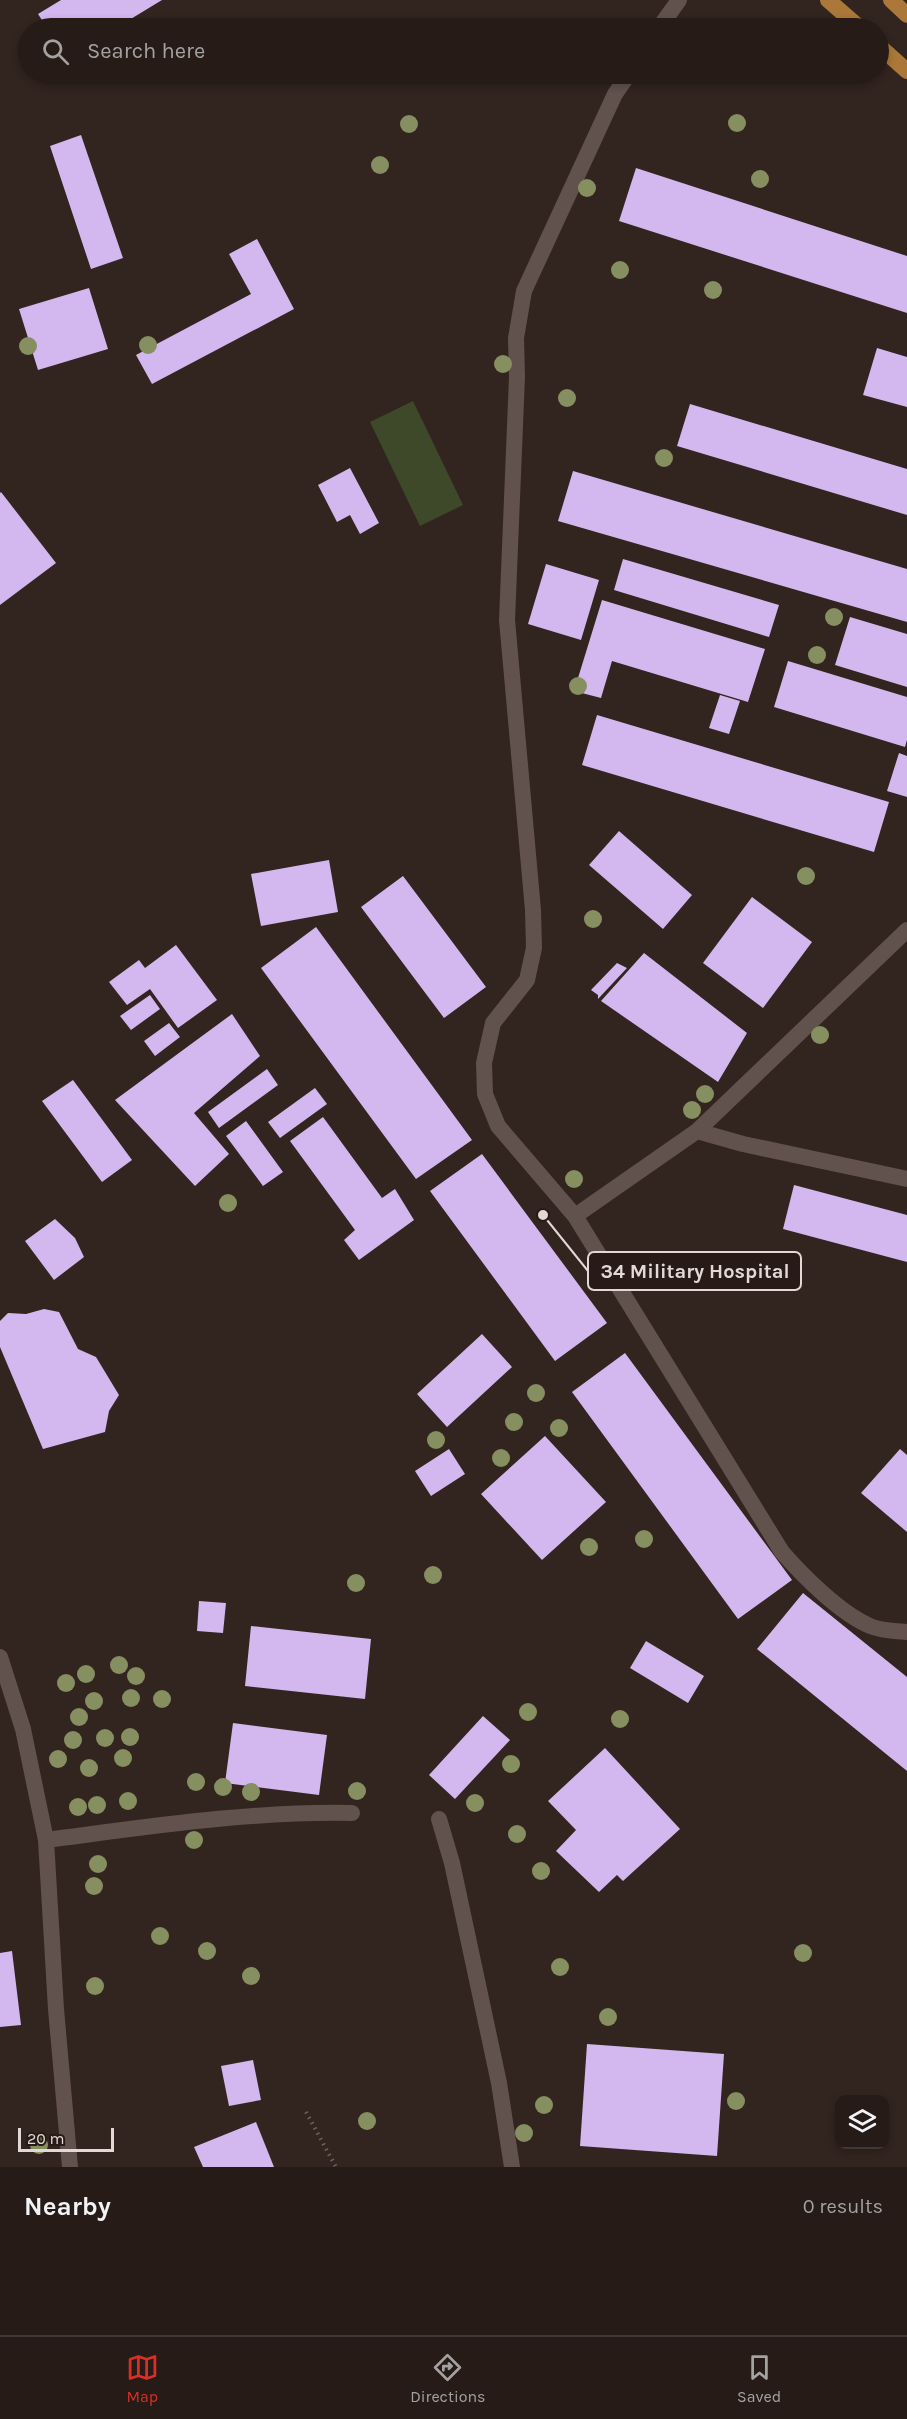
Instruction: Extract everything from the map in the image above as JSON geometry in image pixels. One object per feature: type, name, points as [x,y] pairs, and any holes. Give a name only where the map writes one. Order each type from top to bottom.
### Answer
[{"type":"main road","points":[[828,0],[849,18]]},
{"type":"main road","points":[[891,0],[907,15]]},
{"type":"main road","points":[[889,54],[907,71]]},
{"type":"street","points":[[666,18],[679,0]]},
{"type":"street","points":[[622,84],[615,94],[524,291],[516,338],[517,377],[507,620],[533,910],[534,948],[527,980],[493,1023],[484,1063],[485,1094],[498,1126],[575,1216],[782,1552],[804,1578],[859,1620],[873,1628],[907,1632]]},
{"type":"street","points":[[575,1216],[697,1131],[907,930]]},
{"type":"street","points":[[697,1131],[743,1144],[907,1179]]},
{"type":"street","points":[[0,1657],[23,1729],[46,1840],[57,2019],[70,2167]]},
{"type":"street","points":[[46,1840],[248,1817],[308,1812],[352,1813]]},
{"type":"street","points":[[439,1819],[452,1863],[496,2072],[512,2167]]},
{"type":"path","points":[[306,2112],[336,2167]]},
{"type":"green space","points":[[413,401],[463,505],[420,526],[370,422]]},
{"type":"building","points":[[61,0],[162,0],[132,18],[41,18],[38,14]]},
{"type":"building","points":[[81,135],[123,258],[91,269],[50,146]]},
{"type":"building","points":[[636,168],[907,256],[907,313],[619,221]]},
{"type":"building","points":[[257,239],[294,309],[152,384],[136,355],[251,294],[229,254]]},
{"type":"building","points":[[89,288],[108,349],[38,370],[19,309]]},
{"type":"building","points":[[877,348],[907,357],[907,407],[863,395]]},
{"type":"building","points":[[690,404],[907,469],[907,515],[677,446]]},
{"type":"building","points":[[350,468],[379,523],[360,534],[350,515],[337,522],[318,485]]},
{"type":"building","points":[[573,471],[907,569],[907,622],[558,521]]},
{"type":"building","points":[[0,493],[56,563],[0,605]]},
{"type":"building","points":[[623,559],[779,605],[769,637],[614,590]]},
{"type":"building","points":[[546,564],[599,580],[581,640],[528,624]]},
{"type":"building","points":[[602,600],[765,649],[748,702],[612,661],[601,698],[574,691]]},
{"type":"building","points":[[850,617],[907,634],[907,687],[835,665]]},
{"type":"building","points":[[788,661],[907,697],[905,747],[774,707]]},
{"type":"building","points":[[720,695],[740,701],[729,734],[709,728]]},
{"type":"building","points":[[597,715],[889,802],[874,852],[582,765]]},
{"type":"building","points":[[899,753],[907,756],[907,797],[887,791]]},
{"type":"building","points":[[619,831],[692,895],[663,929],[589,865]]},
{"type":"building","points":[[329,860],[338,912],[261,926],[251,874]]},
{"type":"building","points":[[403,876],[486,987],[444,1018],[361,907]]},
{"type":"building","points":[[752,897],[812,942],[763,1008],[703,963]]},
{"type":"building","points":[[316,927],[472,1140],[416,1179],[261,968]]},
{"type":"building","points":[[176,945],[217,1000],[178,1028],[150,989],[127,1005],[109,982],[139,960],[145,968]]},
{"type":"building","points":[[644,953],[747,1033],[718,1082],[601,1001]]},
{"type":"building","points":[[617,963],[627,968],[598,999],[598,995],[591,990]]},
{"type":"building","points":[[150,995],[160,1009],[131,1030],[120,1016]]},
{"type":"building","points":[[232,1014],[260,1056],[194,1113],[229,1154],[195,1186],[115,1100]]},
{"type":"building","points":[[169,1023],[180,1037],[155,1056],[144,1041]]},
{"type":"building","points":[[267,1069],[278,1085],[219,1128],[208,1112]]},
{"type":"building","points":[[73,1080],[132,1160],[102,1182],[42,1101]]},
{"type":"building","points":[[315,1088],[327,1104],[280,1138],[268,1122]]},
{"type":"building","points":[[323,1117],[382,1198],[395,1189],[414,1220],[359,1260],[344,1240],[355,1230],[290,1141]]},
{"type":"building","points":[[246,1121],[283,1172],[263,1186],[226,1136]]},
{"type":"building","points":[[482,1154],[607,1323],[555,1361],[430,1191]]},
{"type":"building","points":[[794,1185],[907,1215],[907,1262],[783,1229]]},
{"type":"building","points":[[55,1219],[75,1238],[84,1257],[54,1280],[25,1241]]},
{"type":"building","points":[[44,1309],[59,1312],[78,1349],[96,1357],[119,1395],[109,1411],[105,1432],[43,1449],[0,1347],[0,1321],[8,1313],[26,1314]]},
{"type":"building","points":[[482,1334],[512,1367],[447,1427],[417,1394]]},
{"type":"building","points":[[625,1353],[792,1580],[738,1619],[572,1392]]},
{"type":"building","points":[[545,1436],[606,1502],[542,1560],[481,1494]]},
{"type":"building","points":[[449,1449],[465,1474],[431,1496],[415,1471]]},
{"type":"building","points":[[900,1449],[907,1455],[907,1532],[861,1493]]},
{"type":"building","points":[[803,1593],[907,1677],[907,1771],[757,1649]]},
{"type":"building","points":[[199,1601],[226,1603],[223,1633],[197,1631]]},
{"type":"building","points":[[251,1626],[371,1639],[365,1699],[245,1686]]},
{"type":"building","points":[[646,1641],[704,1676],[688,1703],[630,1668]]},
{"type":"building","points":[[483,1716],[510,1740],[455,1799],[429,1775]]},
{"type":"building","points":[[233,1723],[327,1735],[319,1795],[225,1783]]},
{"type":"building","points":[[605,1748],[680,1829],[623,1881],[617,1875],[599,1892],[556,1851],[576,1830],[548,1801]]},
{"type":"building","points":[[12,1951],[21,2025],[0,2027],[0,1953]]},
{"type":"building","points":[[587,2044],[724,2054],[717,2156],[580,2146]]},
{"type":"building","points":[[253,2060],[261,2100],[229,2106],[221,2066]]},
{"type":"building","points":[[256,2122],[274,2167],[203,2167],[194,2147]]},
{"type":"place","name":"34 Military Hospital","points":[[543,1215]]}]
